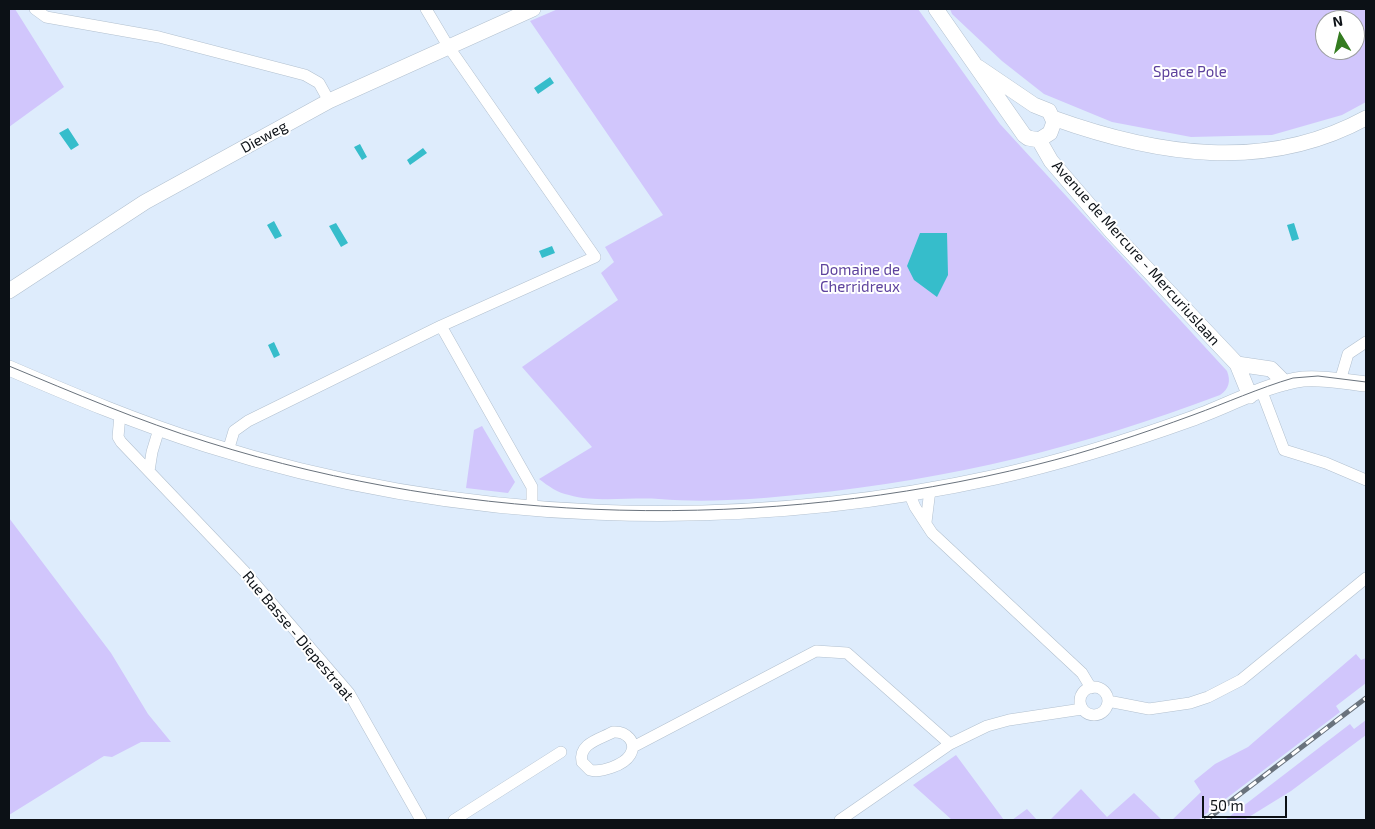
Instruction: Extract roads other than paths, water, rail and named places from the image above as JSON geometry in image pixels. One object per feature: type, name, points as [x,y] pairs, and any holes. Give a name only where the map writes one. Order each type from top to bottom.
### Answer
[{"type":"street","points":[[35,9],[46,17],[159,37],[304,75],[319,84],[329,101]]},
{"type":"street","points":[[228,451],[234,431],[239,426],[441,326],[596,257],[448,46],[426,9]]},
{"type":"street","name":"Dieweg","points":[[9,291],[145,202],[329,101],[533,9]]},
{"type":"street","points":[[936,9],[1028,138],[1039,140],[1050,133],[1053,126],[1053,118]]},
{"type":"street","points":[[978,67],[1034,105],[1044,108],[1053,118],[1091,131],[1149,146],[1183,152],[1228,153],[1266,151],[1317,138],[1366,118]]},
{"type":"street","points":[[1020,125],[1022,114],[1034,105]]},
{"type":"street","name":"Avenue de Mercure - Mercuriuslaan","points":[[1039,140],[1051,161],[1112,232],[1237,364],[1256,394]]},
{"type":"street","points":[[441,326],[532,487],[532,508]]},
{"type":"street","points":[[1340,381],[1348,354],[1366,342]]},
{"type":"street","points":[[1237,364],[1271,368],[1284,383]]},
{"type":"street","points":[[9,368],[120,415],[159,429],[228,451],[373,486],[468,501],[532,508],[633,513],[719,512],[809,506],[930,490],[996,477],[1100,449],[1168,427],[1284,383],[1309,378],[1366,384]]},
{"type":"street","points":[[1256,394],[1284,450],[1326,463],[1366,480]]},
{"type":"street","name":"Rue Basse - Diepestraat","points":[[120,415],[118,437],[121,442],[245,572],[349,693],[421,820]]},
{"type":"street","points":[[149,471],[159,429]]},
{"type":"street","points":[[926,522],[930,490]]},
{"type":"street","points":[[910,493],[915,507],[932,533],[1082,673],[1091,688],[1104,692],[1108,701],[1105,710],[1097,715],[1085,712],[1080,703]]},
{"type":"street","points":[[1108,701],[1149,709],[1190,703],[1208,697],[1242,680],[1366,578]]},
{"type":"street","points":[[633,747],[628,736],[613,732],[586,745],[581,758],[590,770],[602,771],[626,760],[631,754],[633,747],[816,651],[847,653],[950,744]]},
{"type":"street","points":[[840,820],[950,744],[987,726],[1008,720],[1082,709],[1080,703],[1082,694],[1091,688]]},
{"type":"street","points":[[454,820],[561,752]]},
{"type":"water","points":[[550,77],[554,83],[538,94],[534,88]]},
{"type":"water","points":[[68,128],[79,145],[71,150],[59,133]]},
{"type":"water","points":[[360,144],[367,157],[362,160],[354,147]]},
{"type":"water","points":[[423,148],[427,153],[410,165],[407,160]]},
{"type":"water","points":[[274,221],[282,236],[275,239],[267,225]]},
{"type":"water","points":[[336,223],[348,243],[341,247],[329,226]]},
{"type":"water","points":[[1294,223],[1299,239],[1292,241],[1287,225]]},
{"type":"water","points":[[920,233],[947,233],[948,275],[937,297],[914,280],[907,266]]},
{"type":"water","points":[[552,246],[555,253],[542,258],[539,251]]},
{"type":"water","points":[[274,342],[280,355],[274,358],[268,345]]},
{"type":"tram line","points":[[9,366],[182,434],[308,470],[411,490],[515,504],[619,510],[724,509],[828,501],[932,487],[1035,465],[1095,448],[1134,436],[1293,378],[1318,376],[1366,382]]},
{"type":"railway","points":[[1206,820],[1366,698]]},
{"type":"park label","name":"Space Pole","points":[[1190,72]]},
{"type":"park label","name":"Domaine de Cherridreux","points":[[860,278]]}]
